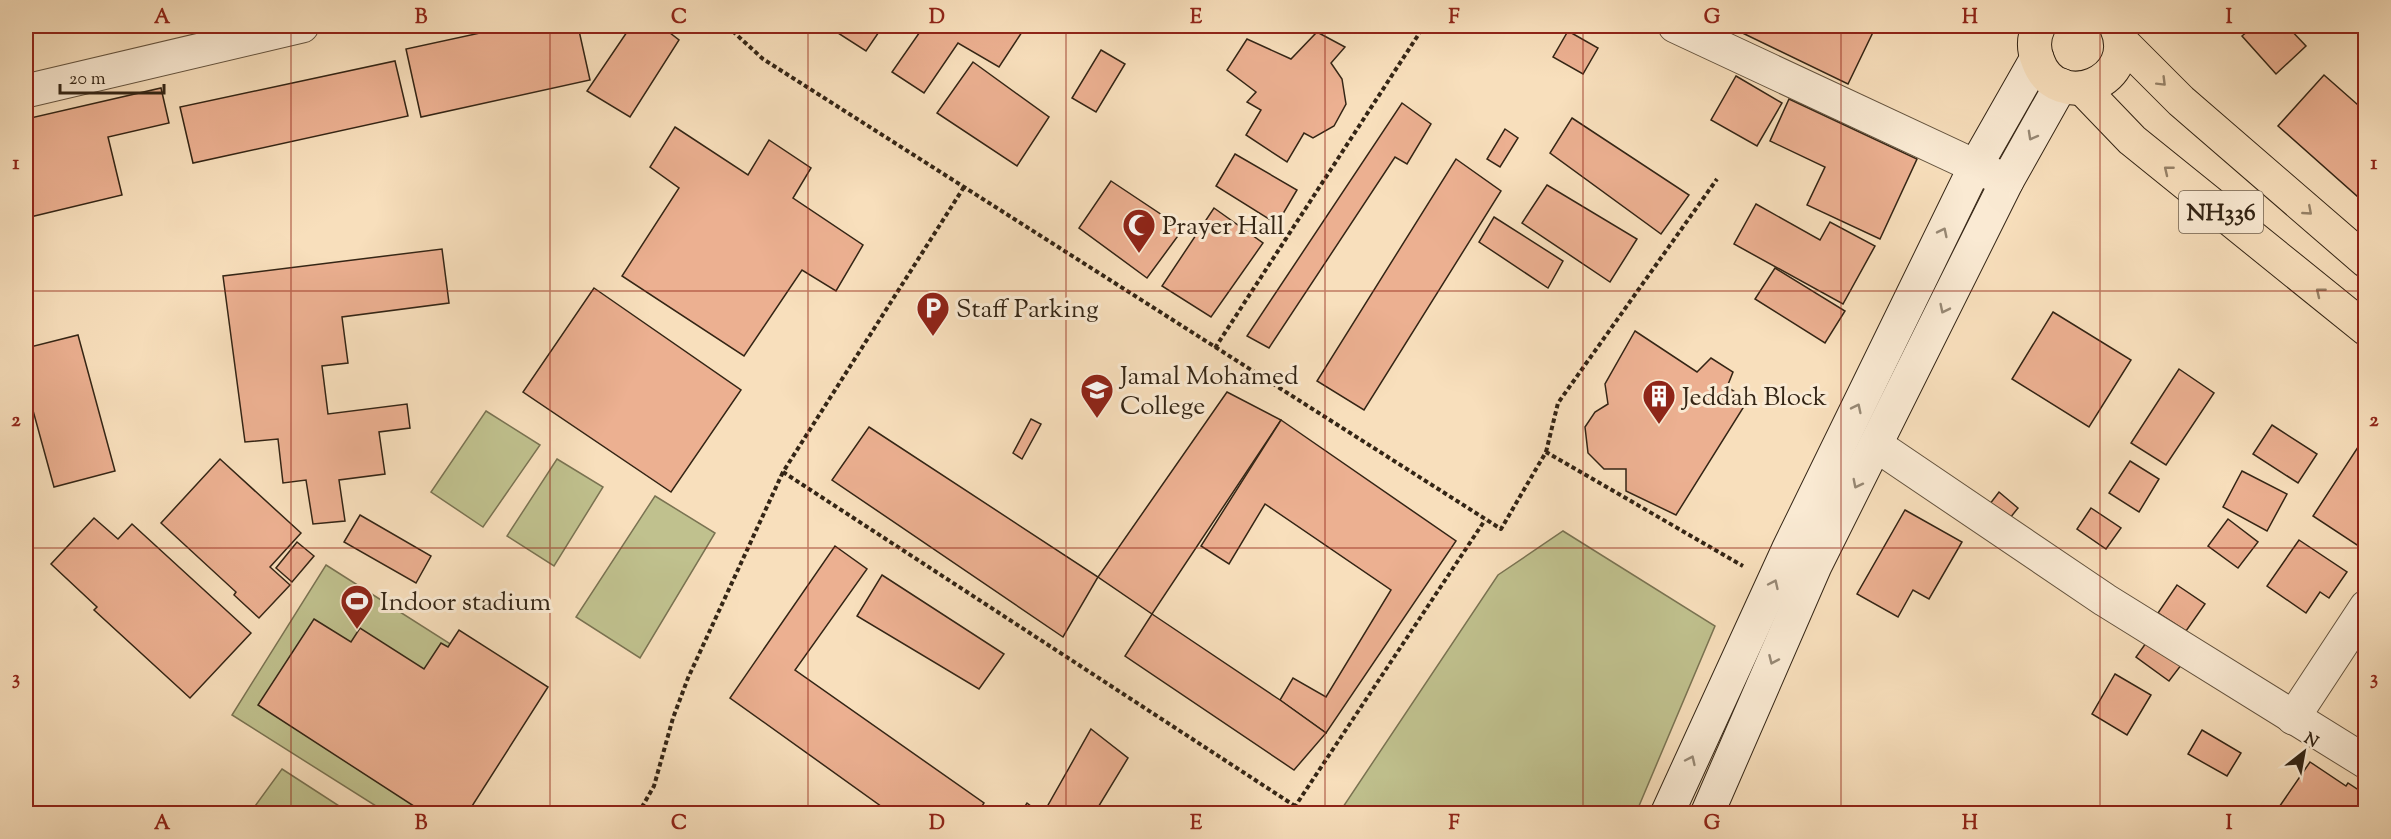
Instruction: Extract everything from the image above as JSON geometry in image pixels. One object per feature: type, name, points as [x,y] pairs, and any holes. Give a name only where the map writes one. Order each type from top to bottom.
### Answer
[{"type":"highway","points":[[2037,58],[2034,39],[2039,26]]},
{"type":"highway","name":"NH336","points":[[2071,86],[2095,85],[2107,77],[2115,67],[2118,33]]},
{"type":"highway","name":"NH336","points":[[2118,33],[2181,101],[2366,261]]},
{"type":"highway","name":"NH336","points":[[2037,58],[2046,74],[2071,86],[2132,140],[2366,329]]},
{"type":"main road","points":[[26,91],[302,26]]},
{"type":"main road","points":[[1675,26],[2007,181]]},
{"type":"main road","points":[[1707,813],[1802,558],[1975,167],[2037,58]]},
{"type":"main road","points":[[1667,813],[1774,584],[1802,558],[1876,446],[2007,181],[2071,86]]},
{"type":"main road","points":[[1876,446],[2105,600],[2366,762]]},
{"type":"main road","points":[[2293,718],[2366,607]]},
{"type":"path","points":[[727,26],[763,59],[1501,529],[1546,452],[1558,403],[1717,178]]},
{"type":"path","points":[[1215,348],[1424,26]]},
{"type":"path","points":[[638,813],[654,786],[673,718],[688,678],[783,472],[964,187]]},
{"type":"path","points":[[1546,452],[1774,584]]},
{"type":"path","points":[[783,472],[1295,806]]},
{"type":"path","points":[[1290,813],[1485,520]]},
{"type":"green space","points":[[486,411],[540,445],[483,527],[431,492]]},
{"type":"green space","points":[[557,459],[603,487],[554,566],[507,536]]},
{"type":"green space","points":[[655,496],[715,533],[640,658],[576,617]]},
{"type":"green space","points":[[1563,531],[1715,626],[1636,813],[1339,813],[1498,575]]},
{"type":"green space","name":"Indoor stadium","points":[[326,565],[526,692],[450,813],[387,813],[232,715]]},
{"type":"green space","points":[[282,769],[350,813],[250,813]]},
{"type":"building","points":[[512,26],[578,26],[590,80],[421,117],[406,49]]},
{"type":"building","points":[[631,26],[661,26],[679,40],[630,117],[587,91]]},
{"type":"building","points":[[827,26],[883,26],[866,51]]},
{"type":"building","points":[[924,26],[1026,26],[999,67],[958,43],[924,93],[892,72]]},
{"type":"building","points":[[1728,26],[1876,26],[1848,84]]},
{"type":"building","points":[[2254,26],[2287,26],[2306,46],[2276,74],[2242,36]]},
{"type":"building","points":[[1568,31],[1598,48],[1583,74],[1553,57]]},
{"type":"building","points":[[1317,32],[1345,47],[1331,63],[1342,79],[1346,104],[1334,126],[1313,138],[1304,133],[1287,162],[1246,135],[1261,110],[1247,102],[1256,92],[1227,70],[1247,39],[1291,59]]},
{"type":"building","points":[[1101,50],[1125,64],[1096,112],[1072,98]]},
{"type":"building","points":[[395,61],[408,116],[193,163],[180,107]]},
{"type":"building","points":[[973,62],[1049,117],[1017,166],[937,113]]},
{"type":"building","points":[[2324,75],[2366,112],[2366,204],[2278,126]]},
{"type":"building","points":[[1736,76],[1782,103],[1757,146],[1711,120]]},
{"type":"building","points":[[161,88],[169,123],[108,137],[122,195],[26,218],[26,119]]},
{"type":"building","points":[[1789,99],[1917,159],[1880,239],[1807,205],[1825,167],[1770,141]]},
{"type":"building","points":[[1402,103],[1431,124],[1407,164],[1395,157],[1269,348],[1247,336]]},
{"type":"building","points":[[1572,118],[1689,195],[1661,234],[1550,153]]},
{"type":"building","points":[[675,127],[748,175],[769,140],[811,168],[793,198],[863,245],[836,291],[802,270],[744,356],[622,276],[679,188],[650,167]]},
{"type":"building","points":[[1505,129],[1518,138],[1500,167],[1487,159]]},
{"type":"building","points":[[1235,154],[1297,190],[1277,224],[1216,186]]},
{"type":"building","points":[[1456,159],[1501,191],[1364,410],[1317,381]]},
{"type":"building","name":"Prayer Hall","points":[[1111,181],[1183,229],[1147,278],[1079,228]]},
{"type":"building","points":[[1547,185],[1637,239],[1610,282],[1522,223]]},
{"type":"building","points":[[1756,204],[1820,240],[1830,222],[1875,246],[1843,304],[1734,244]]},
{"type":"building","points":[[1214,208],[1263,243],[1211,317],[1162,286]]},
{"type":"building","points":[[1494,217],[1563,261],[1548,288],[1479,242]]},
{"type":"building","points":[[442,249],[449,303],[342,317],[348,363],[322,366],[328,414],[407,404],[410,428],[379,432],[385,474],[339,480],[345,521],[313,524],[306,480],[283,483],[278,439],[245,442],[223,276]]},
{"type":"building","points":[[1775,268],[1845,311],[1825,343],[1755,299]]},
{"type":"building","points":[[594,288],[741,390],[671,492],[523,392]]},
{"type":"building","points":[[2053,312],[2131,360],[2089,427],[2012,379]]},
{"type":"building","name":"Jeddah Block","points":[[1635,331],[1697,372],[1711,358],[1733,372],[1727,387],[1748,400],[1676,515],[1626,491],[1626,469],[1604,469],[1588,453],[1585,427],[1595,412],[1608,404],[1605,384]]},
{"type":"building","points":[[78,335],[115,471],[54,487],[26,385],[26,348]]},
{"type":"building","points":[[2179,369],[2214,393],[2166,465],[2131,443]]},
{"type":"building","points":[[1227,392],[1281,420],[1152,614],[1098,577]]},
{"type":"building","points":[[1031,419],[1041,424],[1022,459],[1013,453]]},
{"type":"building","points":[[1281,420],[1456,541],[1326,733],[1280,700],[1293,678],[1326,697],[1391,590],[1265,504],[1229,564],[1201,546]]},
{"type":"building","points":[[2272,425],[2317,454],[2298,483],[2253,454]]},
{"type":"building","points":[[869,427],[1098,577],[1063,637],[832,480]]},
{"type":"building","points":[[2360,444],[2366,448],[2363,549],[2313,516]]},
{"type":"building","points":[[220,459],[301,533],[270,567],[290,585],[259,618],[234,595],[236,592],[161,523]]},
{"type":"building","points":[[2130,461],[2159,479],[2139,512],[2109,493]]},
{"type":"building","points":[[2242,471],[2287,494],[2267,531],[2223,507]]},
{"type":"building","points":[[1999,492],[2018,508],[2002,528],[1983,513]]},
{"type":"building","points":[[2091,508],[2121,528],[2106,549],[2077,529]]},
{"type":"building","points":[[1905,510],[1962,542],[1929,599],[1913,590],[1898,617],[1857,594]]},
{"type":"building","points":[[360,515],[431,556],[416,583],[344,542]]},
{"type":"building","points":[[94,518],[118,539],[132,524],[251,633],[190,698],[94,610],[97,607],[51,564]]},
{"type":"building","points":[[2228,519],[2258,542],[2238,568],[2208,546]]},
{"type":"building","points":[[2299,540],[2347,572],[2329,598],[2320,592],[2306,613],[2267,586]]},
{"type":"building","points":[[297,542],[314,556],[292,582],[276,568]]},
{"type":"building","points":[[835,546],[867,569],[795,670],[984,803],[977,814],[892,814],[730,698]]},
{"type":"building","points":[[882,575],[1004,654],[979,689],[857,616]]},
{"type":"building","points":[[2177,585],[2205,604],[2186,631],[2158,613]]},
{"type":"building","points":[[1152,614],[1326,733],[1294,770],[1125,656]]},
{"type":"building","name":"Indoor stadium","points":[[314,619],[351,642],[360,628],[424,669],[441,643],[448,647],[459,630],[548,687],[467,814],[426,814],[258,705]]},
{"type":"building","points":[[2151,636],[2185,660],[2169,681],[2136,657]]},
{"type":"building","points":[[2115,674],[2151,695],[2127,735],[2092,714]]},
{"type":"building","points":[[1091,729],[1128,758],[1094,814],[1043,814]]},
{"type":"building","points":[[2202,730],[2241,753],[2227,776],[2188,754]]},
{"type":"building","points":[[2310,762],[2346,786],[2348,783],[2366,795],[2365,814],[2275,813]]},
{"type":"building","points":[[1027,803],[1041,814],[1020,814]]},
{"type":"place","name":"Prayer Hall","points":[[1139,254]]},
{"type":"place","name":"Staff Parking","points":[[933,337]]},
{"type":"place","name":"Jamal Mohamed College","points":[[1097,419]]},
{"type":"place","name":"Jeddah Block","points":[[1659,425]]},
{"type":"place","name":"Indoor stadium","points":[[357,630]]}]
